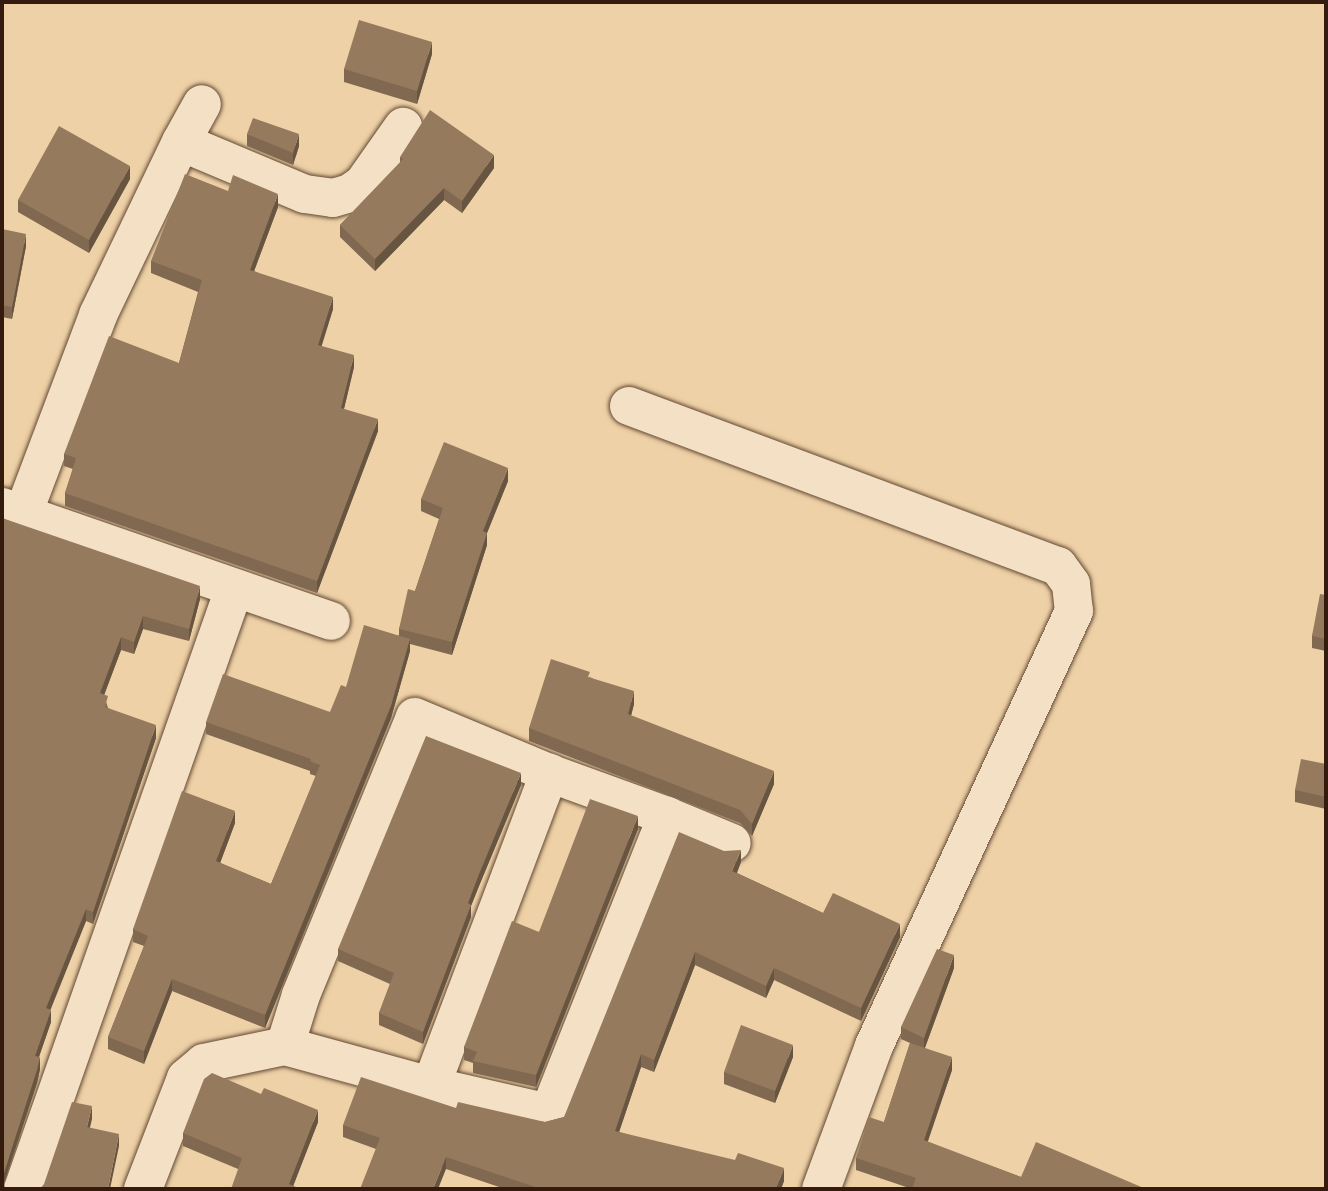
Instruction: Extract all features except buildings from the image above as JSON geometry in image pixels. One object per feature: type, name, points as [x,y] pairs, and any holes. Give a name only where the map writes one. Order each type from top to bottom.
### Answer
[{"type":"street","points":[[202,104],[98,315],[12,510],[331,621]]},
{"type":"street","points":[[181,142],[305,194],[333,198],[350,193],[363,184],[404,127]]},
{"type":"street","points":[[629,406],[1058,566],[1071,584],[1074,611],[874,1046],[821,1189]]},
{"type":"street","points":[[23,1189],[234,589]]},
{"type":"street","points":[[285,1046],[301,995],[415,717],[549,773],[732,843]]},
{"type":"street","points":[[431,1086],[549,773]]},
{"type":"street","points":[[143,1189],[186,1078],[204,1063],[285,1046],[431,1086],[549,1113],[667,816]]},
{"type":"street","points":[[2,1187],[10,1189]]}]
